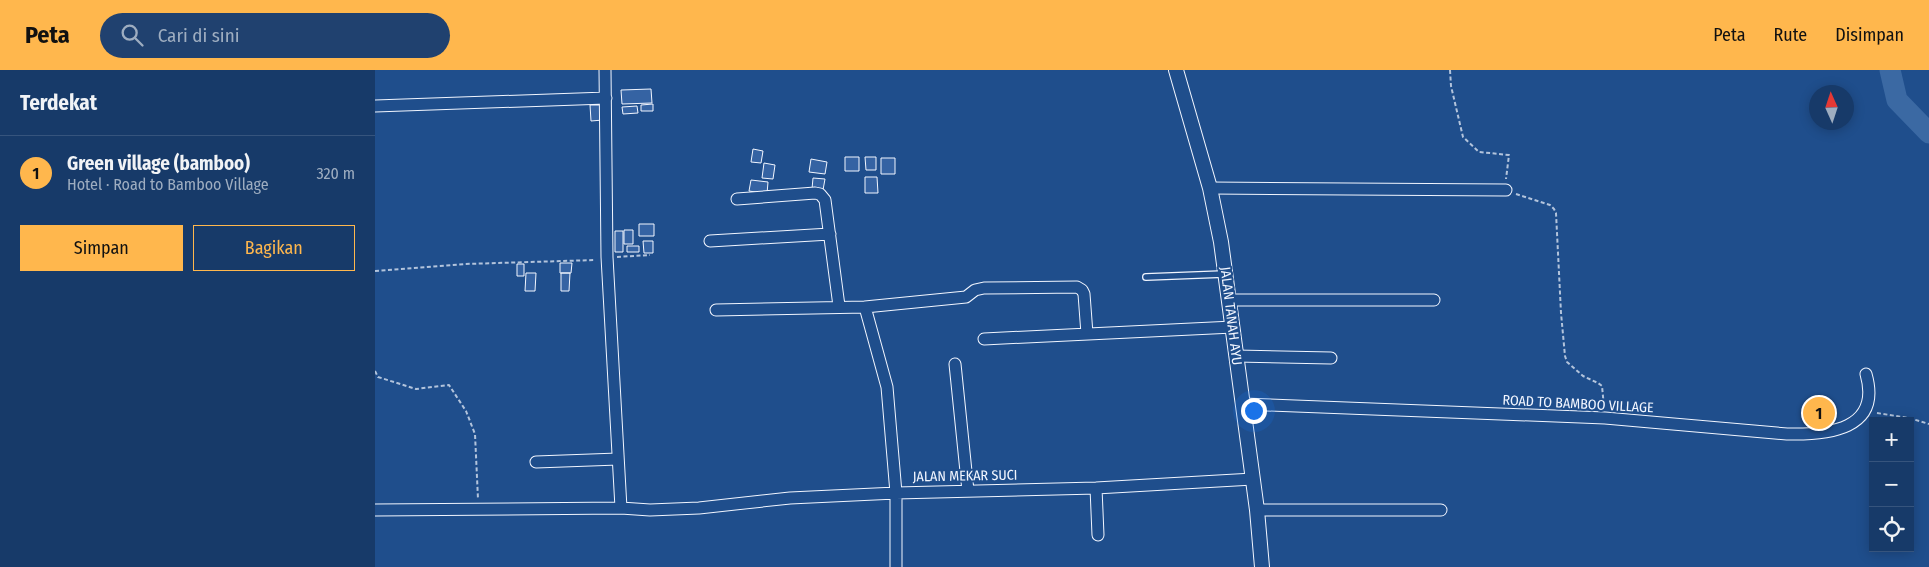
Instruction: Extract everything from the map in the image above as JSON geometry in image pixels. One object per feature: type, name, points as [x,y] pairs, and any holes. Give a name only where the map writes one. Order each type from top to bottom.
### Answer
[{"type":"street","points":[[605,70],[607,257],[621,508]]},
{"type":"street","name":"JALAN TANAH AYU","points":[[1176,70],[1210,188],[1226,274],[1257,510],[1262,567]]},
{"type":"street","points":[[375,106],[606,98]]},
{"type":"street","points":[[1210,188],[1505,190]]},
{"type":"street","points":[[737,199],[820,194],[825,200],[839,306]]},
{"type":"street","points":[[710,241],[829,234]]},
{"type":"street","points":[[716,310],[839,306],[865,307],[966,297],[975,290],[984,288],[1077,287],[1084,294],[1087,334]]},
{"type":"street","points":[[1229,300],[1434,300]]},
{"type":"street","name":"JALAN MEKAR SUCI","points":[[865,307],[887,387],[896,493],[1096,488],[1253,479]]},
{"type":"street","points":[[984,339],[1233,327]]},
{"type":"street","points":[[1236,356],[1331,358]]},
{"type":"street","points":[[955,364],[968,491]]},
{"type":"street","points":[[1864,414],[1869,394],[1866,374]]},
{"type":"street","name":"ROAD TO BAMBOO VILLAGE","points":[[1243,404],[1605,418],[1787,434],[1806,434],[1841,428],[1855,423],[1864,414]]},
{"type":"street","points":[[536,462],[618,459]]},
{"type":"street","points":[[1096,488],[1098,535]]},
{"type":"street","points":[[375,510],[621,508],[649,510],[699,508],[790,498],[896,493],[896,567]]},
{"type":"street","points":[[1257,510],[1441,510]]},
{"type":"lane","points":[[1146,277],[1226,274]]},
{"type":"path","points":[[1450,70],[1451,86],[1463,137],[1479,152],[1507,154],[1510,156],[1505,190],[1550,206],[1557,213],[1561,314],[1565,356],[1567,362],[1583,376],[1598,382],[1602,386],[1605,418]]},
{"type":"path","points":[[375,271],[465,264],[592,260],[607,257],[650,255]]},
{"type":"path","points":[[375,371],[379,377],[416,389],[449,385],[466,411],[475,434],[479,510]]},
{"type":"path","points":[[1864,414],[1880,413],[1929,424]]},
{"type":"building","points":[[651,89],[652,103],[622,104],[621,90]]},
{"type":"building","points":[[653,104],[653,111],[641,111],[641,105]]},
{"type":"building","points":[[590,105],[602,105],[603,120],[591,121]]},
{"type":"building","points":[[637,106],[638,113],[623,114],[622,107]]},
{"type":"building","points":[[753,149],[763,151],[761,163],[751,162]]},
{"type":"building","points":[[845,157],[859,157],[859,171],[845,171]]},
{"type":"building","points":[[865,157],[876,157],[876,170],[866,170]]},
{"type":"building","points":[[881,158],[895,158],[895,174],[881,174]]},
{"type":"building","points":[[811,159],[827,162],[825,174],[809,172]]},
{"type":"building","points":[[764,163],[775,165],[773,179],[762,178]]},
{"type":"building","points":[[865,177],[877,177],[878,193],[865,193]]},
{"type":"building","points":[[813,178],[825,179],[823,190],[812,189]]},
{"type":"building","points":[[751,180],[768,182],[767,194],[749,191]]},
{"type":"building","points":[[639,224],[654,224],[654,236],[639,236]]},
{"type":"building","points":[[624,230],[633,230],[633,244],[624,244]]},
{"type":"building","points":[[615,231],[623,231],[623,252],[615,252]]},
{"type":"building","points":[[643,241],[653,241],[653,253],[644,253]]},
{"type":"building","points":[[627,246],[639,246],[639,252],[627,252]]},
{"type":"building","points":[[560,263],[572,263],[571,273],[560,273]]},
{"type":"building","points":[[517,264],[524,264],[524,276],[517,276]]},
{"type":"building","points":[[526,273],[536,273],[535,291],[525,291]]},
{"type":"building","points":[[561,273],[570,273],[569,291],[561,291]]},
{"type":"waterway","points":[[1890,70],[1897,100],[1929,133]]},
{"type":"place","name":"Green village (bamboo)","points":[[1819,413]]}]
